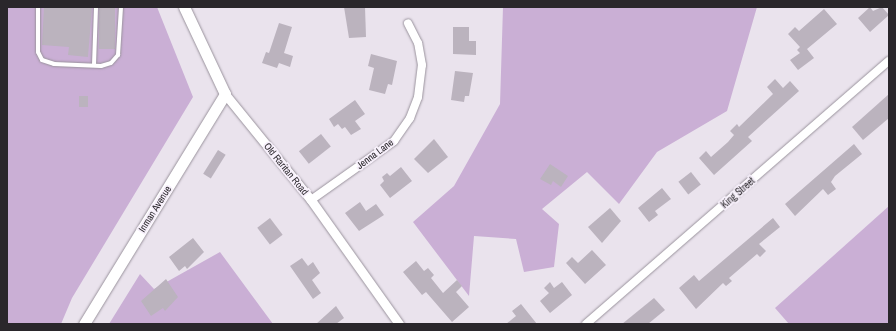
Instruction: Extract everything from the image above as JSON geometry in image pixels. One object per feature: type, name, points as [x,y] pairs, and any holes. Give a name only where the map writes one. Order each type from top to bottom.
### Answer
[{"type":"main road","name":"Old Raritan Road","points":[[184,7],[225,94]]},
{"type":"main road","name":"Inman Avenue","points":[[84,324],[225,94]]},
{"type":"street","name":"Jenna Lane","points":[[311,200],[394,141],[410,118],[419,92],[422,65],[418,43],[408,23]]},
{"type":"street","name":"King Street","points":[[586,324],[889,61]]},
{"type":"street","name":"Old Raritan Road","points":[[225,94],[311,200],[399,324]]},
{"type":"lane","points":[[38,7],[38,52],[42,60],[54,64],[94,65],[112,63],[118,55],[121,7]]},
{"type":"lane","points":[[94,65],[96,7]]},
{"type":"shaded area","points":[[7,7],[157,7],[193,97],[72,298],[61,324],[7,324]]},
{"type":"shaded area","points":[[503,7],[757,7],[727,111],[657,152],[619,204],[587,172],[542,209],[559,224],[554,267],[524,272],[516,239],[474,236],[469,296],[413,222],[454,186],[500,104]]},
{"type":"shaded area","points":[[889,206],[889,324],[789,324],[775,308]]},
{"type":"shaded area","points":[[220,252],[273,324],[109,324],[140,274],[154,289]]},
{"type":"building","points":[[44,7],[92,7],[88,57],[68,55],[69,47],[42,45]]},
{"type":"building","points":[[99,7],[115,7],[115,49],[99,49]]},
{"type":"building","points":[[344,7],[365,7],[366,37],[349,38]]},
{"type":"building","points":[[870,7],[873,11],[882,7],[889,15],[870,32],[858,18]]},
{"type":"building","points":[[824,9],[837,24],[807,49],[814,58],[798,70],[790,60],[800,53],[797,50],[800,47],[788,34],[795,27],[799,31]]},
{"type":"building","points":[[279,23],[292,27],[284,53],[293,56],[290,67],[279,63],[277,68],[262,63],[266,52],[269,53]]},
{"type":"building","points":[[453,27],[469,27],[469,41],[476,41],[476,55],[453,54]]},
{"type":"building","points":[[371,54],[397,61],[392,85],[388,84],[385,94],[369,90],[374,68],[368,66]]},
{"type":"building","points":[[455,71],[473,73],[469,96],[465,96],[464,102],[451,100]]},
{"type":"building","points":[[775,79],[783,88],[790,81],[799,91],[748,137],[752,141],[714,175],[699,158],[706,151],[711,157],[728,142],[734,135],[730,131],[737,124],[739,127],[773,94],[767,87]]},
{"type":"building","points":[[889,94],[889,118],[863,140],[852,127]]},
{"type":"building","points":[[79,96],[88,96],[88,107],[79,107]]},
{"type":"building","points":[[355,100],[365,114],[355,121],[361,129],[351,135],[345,127],[342,129],[338,124],[334,127],[329,119]]},
{"type":"building","points":[[321,134],[331,147],[309,164],[299,151]]},
{"type":"building","points":[[434,139],[448,157],[428,173],[414,159]]},
{"type":"building","points":[[854,144],[862,154],[835,176],[831,182],[836,189],[828,195],[823,189],[795,216],[785,204]]},
{"type":"building","points":[[218,150],[226,155],[211,179],[203,174]]},
{"type":"building","points":[[550,164],[568,176],[561,187],[553,181],[551,185],[540,179]]},
{"type":"building","points":[[401,167],[412,181],[390,198],[380,185],[384,181],[382,177],[387,173],[390,176]]},
{"type":"building","points":[[691,172],[701,185],[688,194],[678,182]]},
{"type":"building","points":[[662,188],[671,199],[655,211],[658,215],[649,222],[638,208]]},
{"type":"building","points":[[360,202],[366,211],[376,204],[384,215],[359,231],[345,213]]},
{"type":"building","points":[[610,208],[621,221],[602,243],[588,227]]},
{"type":"building","points":[[270,218],[283,235],[270,244],[257,228]]},
{"type":"building","points":[[773,218],[780,227],[759,244],[766,251],[760,257],[757,254],[729,278],[732,281],[726,286],[723,283],[696,309],[679,288],[694,275],[699,281]]},
{"type":"building","points":[[193,238],[204,252],[187,269],[185,266],[179,271],[169,257]]},
{"type":"building","points":[[592,250],[606,265],[585,284],[566,263],[572,257],[578,263]]},
{"type":"building","points":[[302,258],[308,266],[313,262],[320,273],[312,280],[321,293],[313,299],[290,266]]},
{"type":"building","points":[[416,261],[424,271],[428,268],[434,275],[431,278],[443,293],[457,280],[462,286],[456,292],[469,307],[452,322],[426,292],[422,295],[403,272]]},
{"type":"building","points":[[166,279],[178,297],[165,311],[163,308],[151,316],[141,301]]},
{"type":"building","points":[[550,282],[554,288],[562,282],[572,295],[550,313],[540,301],[549,293],[544,288]]},
{"type":"building","points":[[654,298],[665,310],[648,324],[622,324]]},
{"type":"building","points":[[521,304],[537,324],[506,324],[516,316],[512,311]]},
{"type":"building","points":[[336,306],[344,318],[336,324],[316,324]]}]
